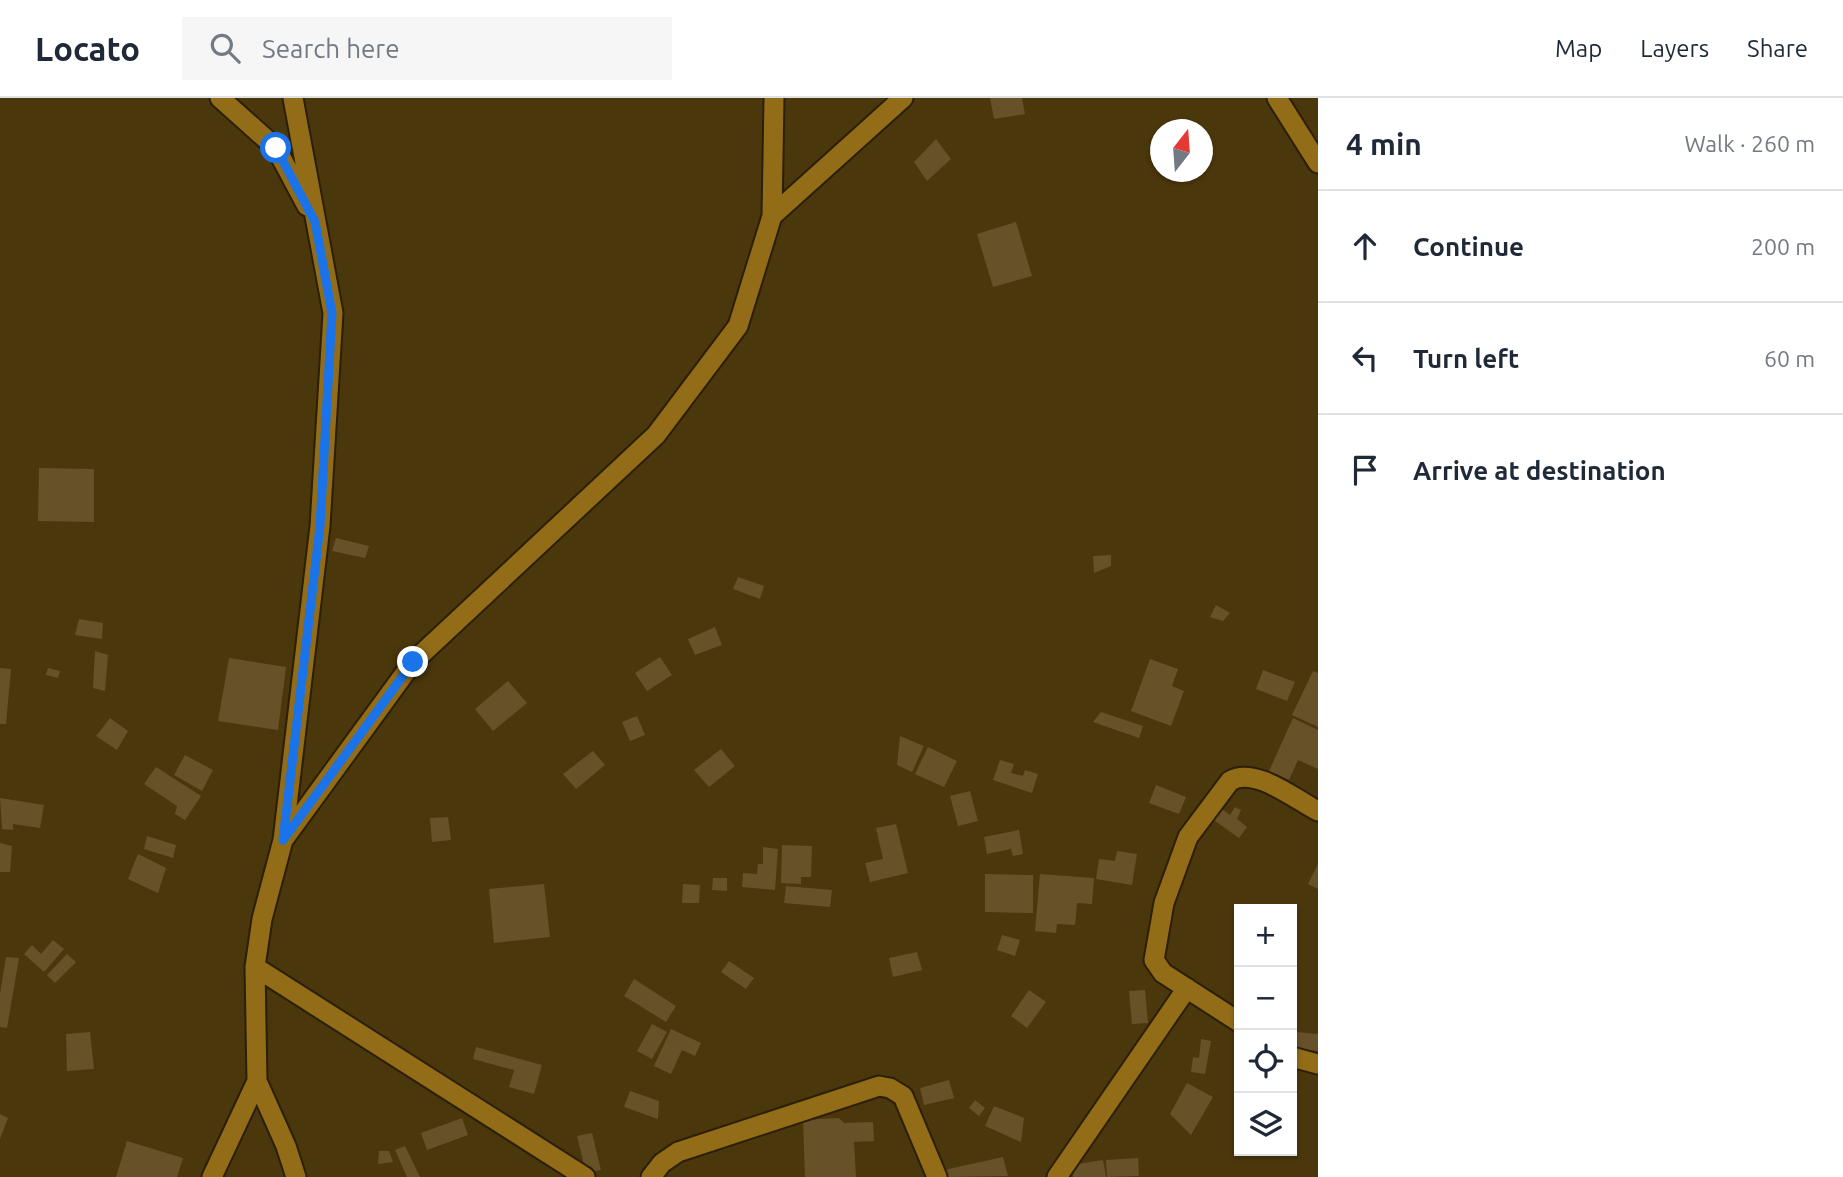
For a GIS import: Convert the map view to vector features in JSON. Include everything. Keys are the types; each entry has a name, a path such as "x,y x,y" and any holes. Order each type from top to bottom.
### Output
{"street":[{"path":"220,98 276,148 315,222"},
{"path":"293,98 332,313 320,526 283,840 262,919 255,967 257,1081 286,1146 296,1177"},
{"path":"283,840 413,662 656,435 738,326 772,216 774,98"},
{"path":"772,216 903,98"},
{"path":"1277,98 1318,163"},
{"path":"1234,1019 1163,973 1154,960 1164,903 1193,828 1237,777 1254,778 1318,811"},
{"path":"255,967 585,1177"},
{"path":"1057,1177 1187,988"},
{"path":"1297,1058 1318,1064"},
{"path":"212,1177 257,1081"},
{"path":"651,1177 662,1163 678,1152 879,1086 890,1088 903,1096 937,1177"}],"building":[{"path":"990,98 1022,98 1025,114 994,119"},
{"path":"936,139 951,159 927,181 914,162"},
{"path":"1016,222 1032,276 993,287 977,234"},
{"path":"39,468 94,469 94,522 38,521"},
{"path":"336,538 369,546 365,558 332,551"},
{"path":"1111,555 1111,566 1094,573 1093,556"},
{"path":"738,577 764,586 760,599 733,589"},
{"path":"1216,605 1230,613 1223,621 1210,617"},
{"path":"79,619 103,623 102,639 75,635"},
{"path":"715,627 722,645 695,655 688,639"},
{"path":"95,651 108,655 105,691 93,688"},
{"path":"660,657 672,675 647,691 635,673"},
{"path":"229,658 286,667 278,730 218,721"},
{"path":"1150,659 1178,669 1172,686 1184,691 1171,726 1131,711"},
{"path":"0,668 11,669 6,724 0,724"},
{"path":"48,668 60,671 58,678 46,675"},
{"path":"1263,670 1295,682 1287,701 1256,689"},
{"path":"1313,671 1318,673 1318,727 1292,715"},
{"path":"508,681 527,703 493,731 475,709"},
{"path":"1101,712 1143,726 1139,738 1093,722"},
{"path":"637,716 645,735 630,741 622,722"},
{"path":"110,718 128,731 117,750 96,736"},
{"path":"1293,718 1318,730 1318,769 1298,760 1289,780 1269,771"},
{"path":"900,736 924,746 912,772 897,765"},
{"path":"928,747 957,761 944,787 915,774"},
{"path":"721,749 735,766 709,787 694,770"},
{"path":"593,751 605,765 576,789 563,774"},
{"path":"185,755 213,770 202,791 174,775"},
{"path":"1000,760 1014,764 1011,773 1023,776 1025,770 1038,774 1032,793 993,780"},
{"path":"156,767 201,796 185,820 175,814 177,806 144,784"},
{"path":"1156,785 1186,797 1179,814 1149,803"},
{"path":"970,791 978,821 958,826 950,796"},
{"path":"0,798 44,805 40,828 13,824 13,830 2,829"},
{"path":"1219,807 1230,815 1235,807 1241,810 1237,819 1247,827 1239,838 1211,818"},
{"path":"448,817 451,840 432,842 430,818"},
{"path":"896,824 908,873 870,882 865,863 883,859 876,828"},
{"path":"1019,830 1023,854 1013,856 1011,849 987,854 984,837"},
{"path":"147,836 176,845 173,858 144,849"},
{"path":"0,843 12,846 10,872 0,872"},
{"path":"782,845 812,846 811,877 801,877 801,884 781,883"},
{"path":"763,847 778,849 775,890 742,887 743,873 757,874 758,864 763,864"},
{"path":"1117,851 1137,854 1132,885 1096,879 1099,859 1115,861"},
{"path":"138,854 166,868 158,893 128,879"},
{"path":"1318,864 1318,889 1308,884"},
{"path":"985,874 1033,875 1033,913 985,912"},
{"path":"1040,874 1094,878 1092,904 1077,903 1075,925 1057,924 1056,933 1035,931"},
{"path":"713,878 727,878 727,891 712,890"},
{"path":"544,884 550,937 494,943 489,889"},
{"path":"683,884 700,885 699,903 682,903"},
{"path":"786,886 832,890 830,907 784,903"},
{"path":"1002,935 1020,940 1015,956 997,950"},
{"path":"53,940 64,949 44,972 24,954 32,945 41,954"},
{"path":"917,952 922,970 893,977 889,958"},
{"path":"67,954 76,962 55,983 47,975"},
{"path":"6,957 19,958 7,1028 0,1027 0,994"},
{"path":"729,961 754,978 746,989 721,972"},
{"path":"634,979 676,1006 666,1022 624,996"},
{"path":"1029,990 1046,1002 1027,1028 1011,1016"},
{"path":"1145,990 1148,1023 1132,1024 1129,991"},
{"path":"652,1024 667,1032 652,1059 637,1051"},
{"path":"671,1029 701,1043 695,1056 682,1050 671,1074 654,1066"},
{"path":"90,1032 94,1069 67,1071 66,1034"},
{"path":"1297,1032 1318,1034 1318,1051 1297,1049"},
{"path":"1201,1039 1211,1041 1205,1074 1191,1072 1193,1057 1199,1058"},
{"path":"476,1047 542,1065 534,1094 509,1087 514,1070 473,1059"},
{"path":"949,1080 954,1098 924,1105 920,1088"},
{"path":"1187,1083 1213,1097 1191,1135 1170,1114"},
{"path":"630,1091 659,1101 658,1119 624,1107"},
{"path":"975,1100 985,1108 979,1116 969,1108"},
{"path":"994,1106 1024,1118 1021,1142 985,1126"},
{"path":"0,1114 8,1118 0,1139"},
{"path":"462,1118 468,1135 427,1150 421,1133"},
{"path":"839,1118 844,1123 873,1122 874,1141 854,1142 856,1177 805,1177 803,1120"},
{"path":"592,1133 601,1170 586,1173 577,1136"},
{"path":"127,1141 183,1158 177,1177 116,1177"},
{"path":"405,1146 420,1177 407,1177 395,1150"},
{"path":"379,1151 389,1151 393,1162 378,1164"},
{"path":"1003,1157 1008,1176 946,1177 944,1170"},
{"path":"1138,1158 1139,1176 1107,1177 1106,1160"},
{"path":"1103,1160 1106,1177 1073,1177 1072,1165"}],"route":[{"path":"276,148 315,222 332,313 320,526 283,840 413,662"}]}
